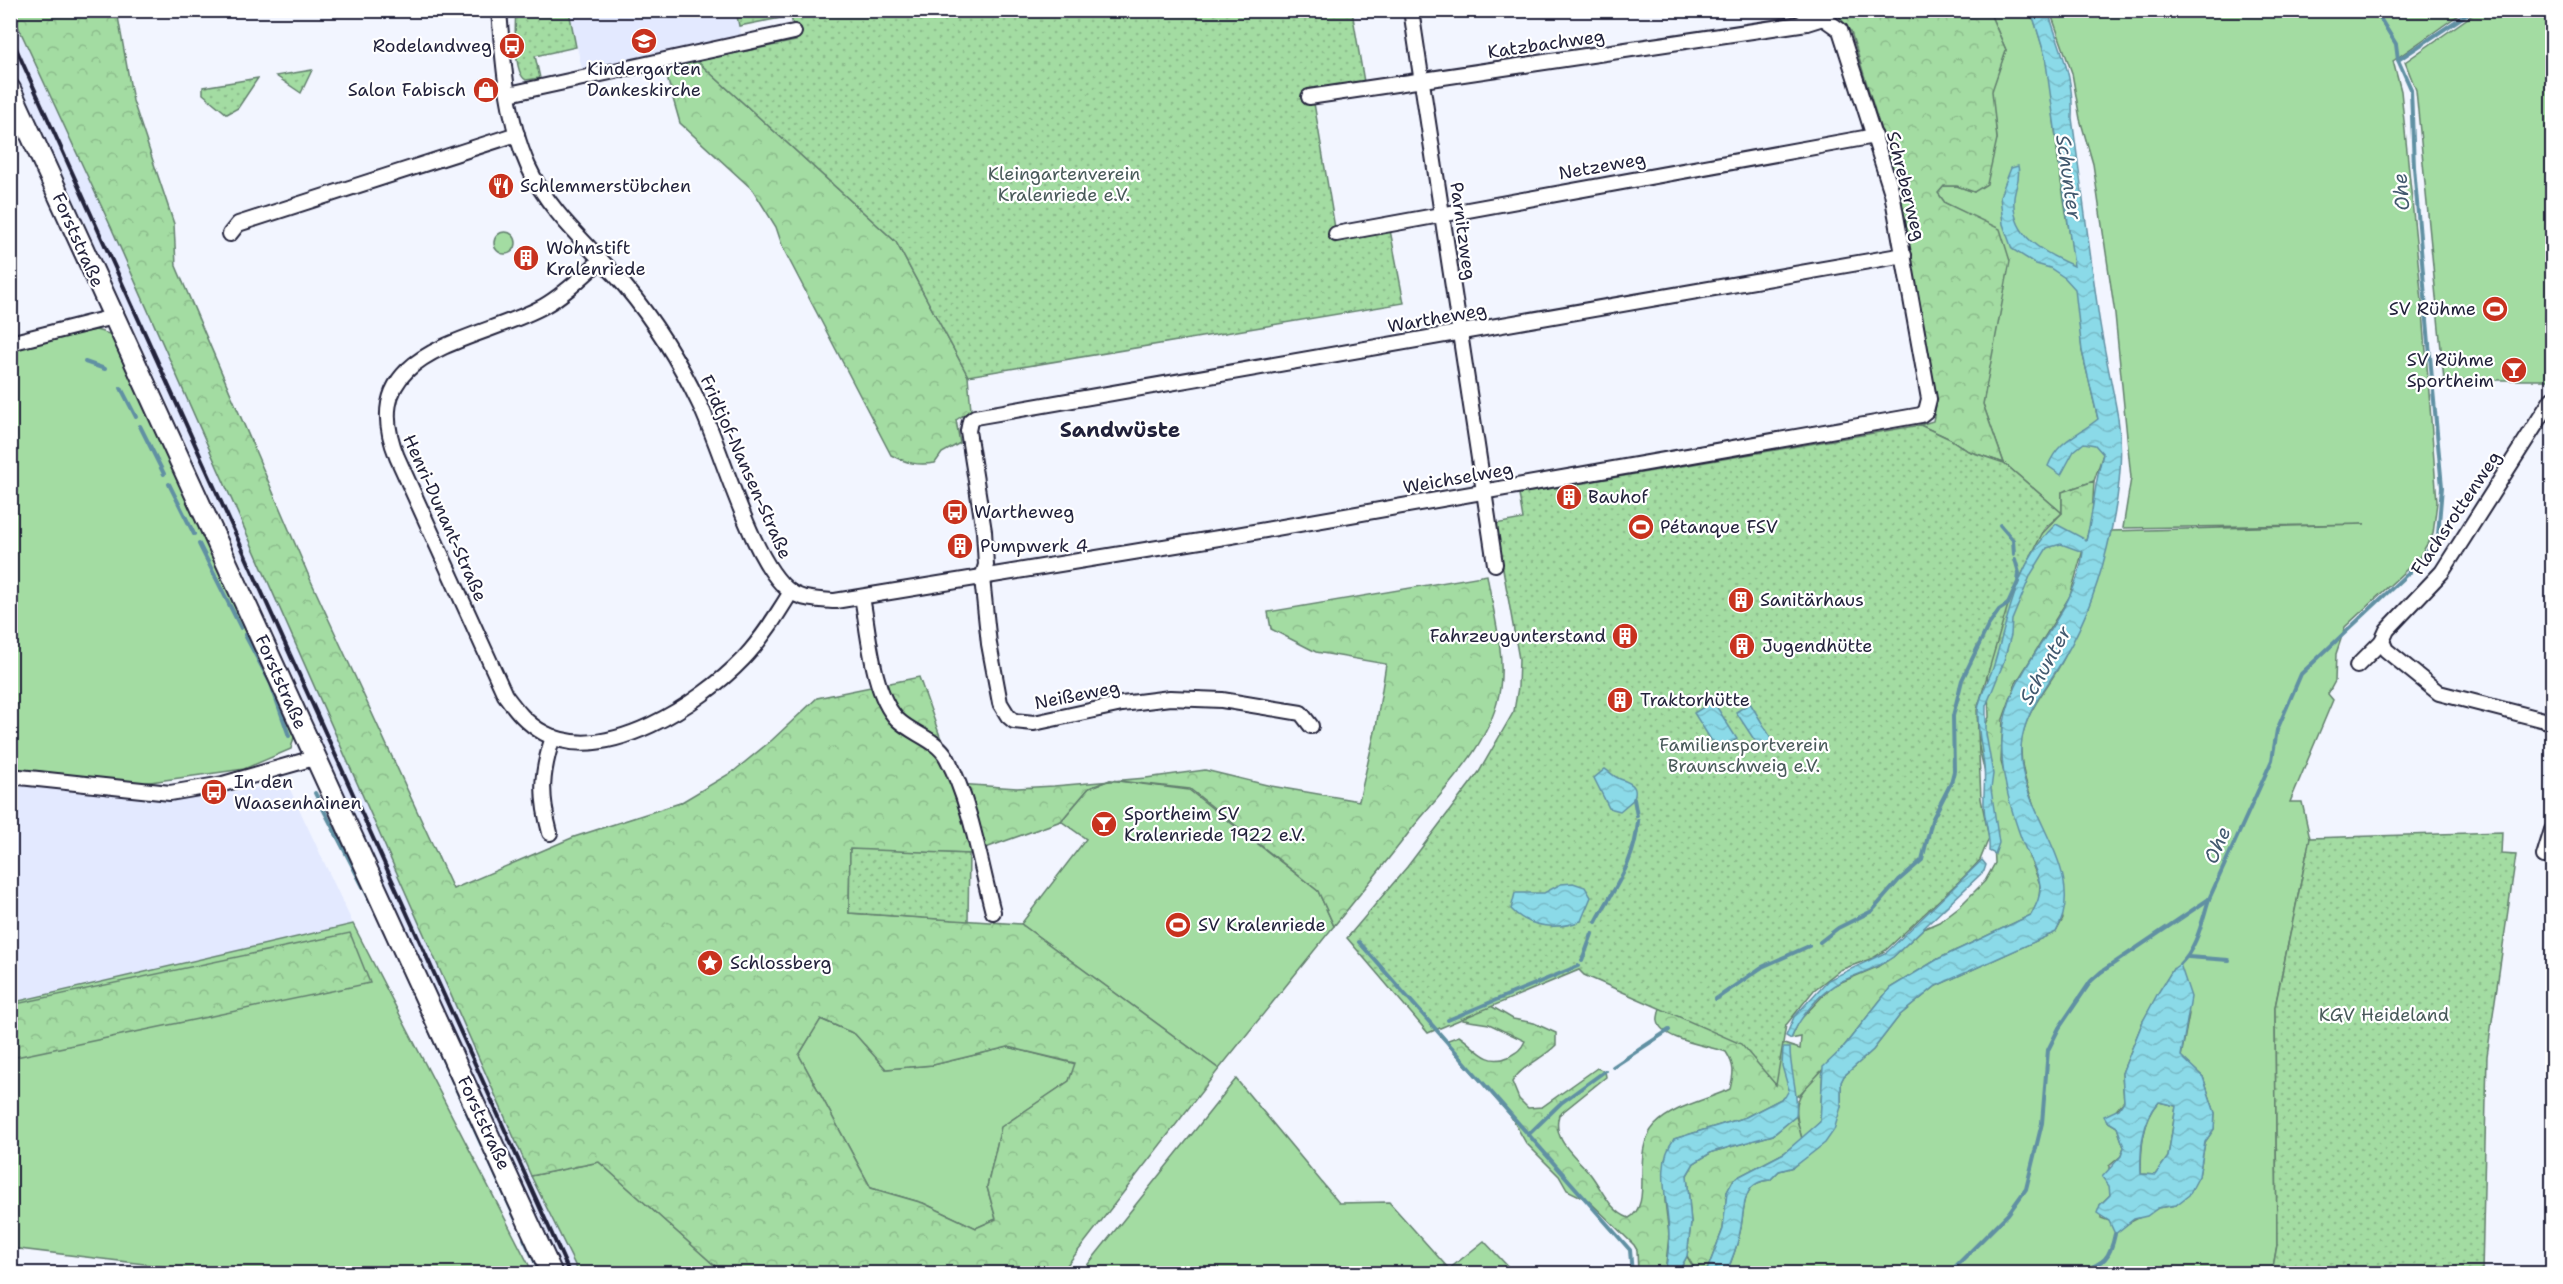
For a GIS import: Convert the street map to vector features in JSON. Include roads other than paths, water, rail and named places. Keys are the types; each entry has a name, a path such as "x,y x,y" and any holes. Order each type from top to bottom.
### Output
{"main road":[{"name":"Forststraße","path":"10,89 268,651 314,758 552,1274"}],"street":[{"name":"Fridtjof-Nansen-Straße","path":"499,10 508,94 517,134 528,166 543,193 636,300 687,377 709,423 763,560 791,592"},
{"name":"Parnitzweg","path":"1411,10 1495,564"},
{"name":"Schreberweg","path":"1801,10 1823,18 1840,30 1875,136 1892,193 1929,399"},
{"name":"Katzbachweg","path":"1309,97 1807,23 1823,18"},
{"path":"508,94 794,32"},
{"path":"230,234 238,224 517,134"},
{"name":"Netzeweg","path":"1335,234 1443,212 1875,136"},
{"name":"Wartheweg","path":"975,417 1904,255"},
{"name":"Henri-Dunant-Straße","path":"601,260 565,293 543,307 422,358 399,379 387,406 389,436 402,472 505,695 522,718 552,737 583,742 609,739 640,729 685,706 710,689 744,658 791,592"},
{"path":"10,343 113,317"},
{"name":"Weichselweg","path":"982,578 1915,417 1926,411 1929,399"},
{"name":"Flachsrottenweg","path":"2357,666 2382,642 2387,630 2442,572 2553,399"},
{"name":"Neißeweg","path":"975,417 970,421 968,431 984,531 986,565 982,578 989,644 1002,709 1014,721 1034,723 1122,704 1197,698 1301,713 1311,726"},
{"path":"791,592 822,600 862,597 982,578"},
{"path":"862,597 881,692 887,707 898,720 915,734 933,743 946,757 969,820 993,912"},
{"path":"2382,642 2386,650 2439,693 2553,722"},
{"path":"550,833 542,785 552,737"},
{"path":"10,776 170,793 222,784 314,758"},
{"path":"2544,856 2553,830"}],"water":[{"name":"Schunter","path":"2025,11 2048,11 2071,88 2072,118 2098,311 2121,446 2116,503 2098,580 2072,643 2031,711 2021,747 2023,771 2029,794 2059,863 2065,886 2064,909 2056,932 1936,986 1900,1015 1873,1050 1844,1076 1841,1082 1841,1107 1834,1130 1825,1143 1794,1167 1779,1171 1770,1180 1753,1186 1746,1199 1739,1237 1726,1273 1706,1273 1723,1229 1727,1192 1734,1179 1784,1153 1820,1122 1823,1067 1841,1050 1890,988 1938,959 2031,915 2039,897 2039,880 2023,843 2007,792 2002,741 2006,714 2014,690 2067,601 2077,577 2083,552 2061,544 2047,548 2031,574 2012,620 2011,635 2003,664 1986,706 1986,734 1993,774 1991,789 1999,843 1995,854 1989,851 1984,810 1984,772 1978,711 2009,610 2032,555 2056,524 2086,540 2103,454 2095,445 2084,443 2074,451 2061,475 2048,466 2063,444 2098,419 2082,351 2075,289 2065,278 2050,268 2036,264 2012,249 2003,224 2000,196 2011,168 2018,166 2014,212 2018,223 2024,233 2041,249 2074,266 2045,56 2034,20"},
{"path":"1713,701 1737,739 1718,751 1694,713"},
{"path":"1750,703 1770,736 1771,740 1764,745 1757,744 1736,712"},
{"path":"1605,769 1634,787 1634,799 1620,811 1609,808 1594,778"},
{"path":"1982,860 1986,865 1984,871 1893,957 1834,985 1805,1014 1791,1039 1786,1036 1794,1017 1828,980 1887,952"},
{"path":"1573,883 1585,887 1591,897 1581,921 1562,926 1544,926 1526,920 1511,909 1515,893 1544,893 1561,884"},
{"path":"2180,964 2191,997 2181,1056 2203,1077 2215,1113 2214,1129 2205,1142 2199,1176 2189,1195 2176,1205 2158,1208 2147,1216 2134,1219 2115,1234 2109,1221 2097,1213 2100,1205 2110,1195 2109,1186 2102,1177 2121,1156 2124,1147 2117,1127 2107,1121 2104,1116 2119,1109 2124,1101 2122,1073 2143,1021 2173,969","holes":["2159,1102 2176,1106 2168,1157 2155,1175 2141,1174 2142,1145 2153,1110"]},
{"path":"1783,1048 1790,1048 1796,1116 1773,1135 1712,1152 1694,1163 1687,1175 1691,1223 1687,1256 1678,1273 1665,1273 1669,1236 1664,1173 1668,1149 1674,1139 1746,1117 1785,1097 1789,1090 1782,1066"}],"waterway":[{"name":"Ohe","path":"2375,10 2396,44 2398,60 2411,89 2414,167 2432,379"},
{"path":"2398,60 2473,10"},
{"path":"85,362 105,369"},
{"path":"121,388 136,417"},
{"name":"Ohe","path":"1948,1274 2008,1214 2026,1189 2042,1123 2048,1050 2059,1028 2091,981 2101,972 2209,899 2272,760 2277,730 2301,674 2422,560 2438,535 2442,487 2433,390"},
{"path":"140,426 164,474"},
{"path":"169,484 194,534"},
{"path":"2000,525 2013,540 2014,554"},
{"path":"199,544 241,628"},
{"path":"1820,942 1838,928 1872,911 1899,880 1922,860 1932,820 1951,783 1954,771 1953,716 1962,680 1988,626 1999,610 2008,604 2018,582 2019,573 2015,559"},
{"path":"245,635 271,684 289,736"},
{"path":"315,793 373,906"},
{"path":"1634,799 1637,816"},
{"path":"1596,922 1633,850 1638,821"},
{"path":"2180,964 2195,942 2209,899"},
{"path":"1582,961 1592,934"},
{"path":"1359,942 1630,1250 1632,1274"},
{"path":"1716,999 1762,967 1809,946"},
{"path":"2188,957 2229,960"},
{"path":"1448,1020 1578,966"},
{"path":"404,973 408,982"},
{"path":"426,1022 482,1146"},
{"path":"1613,1067 1669,1030"},
{"path":"1528,1135 1561,1103 1605,1071"},
{"path":"487,1156 516,1220"},
{"path":"2076,1274 2103,1261 2110,1251 2115,1234"},
{"path":"524,1239 541,1274"}],"railway":[{"path":"10,35 570,1274"}],"place":[{"name":"Kindergarten Dankeskirche","path":"644,41"},
{"name":"Rodelandweg","path":"512,46"},
{"name":"Salon Fabisch","path":"486,90"},
{"name":"Schlemmerstübchen","path":"501,186"},
{"name":"Wohnstift Kralenriede","path":"526,258"},
{"name":"SV Rühme","path":"2495,309"},
{"name":"SV Rühme Sportheim","path":"2514,370"},
{"name":"Bauhof","path":"1569,497"},
{"name":"Wartheweg","path":"955,512"},
{"name":"Pétanque FSV","path":"1641,527"},
{"name":"Pumpwerk 4","path":"960,546"},
{"name":"Sanitärhaus","path":"1741,600"},
{"name":"Fahrzeugunterstand","path":"1625,636"},
{"name":"Jugendhütte","path":"1742,646"},
{"name":"Traktorhütte","path":"1620,700"},
{"name":"In den Waasenhainen","path":"214,792"},
{"name":"Sportheim SV Kralenriede 1922 e.V.","path":"1104,824"},
{"name":"SV Kralenriede","path":"1178,925"},
{"name":"Schlossberg","path":"710,963"}],"district":[{"name":"Sandwüste","path":"1120,430"}],"park label":[{"name":"Kleingartenverein Kralenriede e.V.","path":"1064,184"},
{"name":"Familiensportverein Braunschweig e.V.","path":"1744,756"},
{"name":"KGV Heideland","path":"2384,1015"}]}
